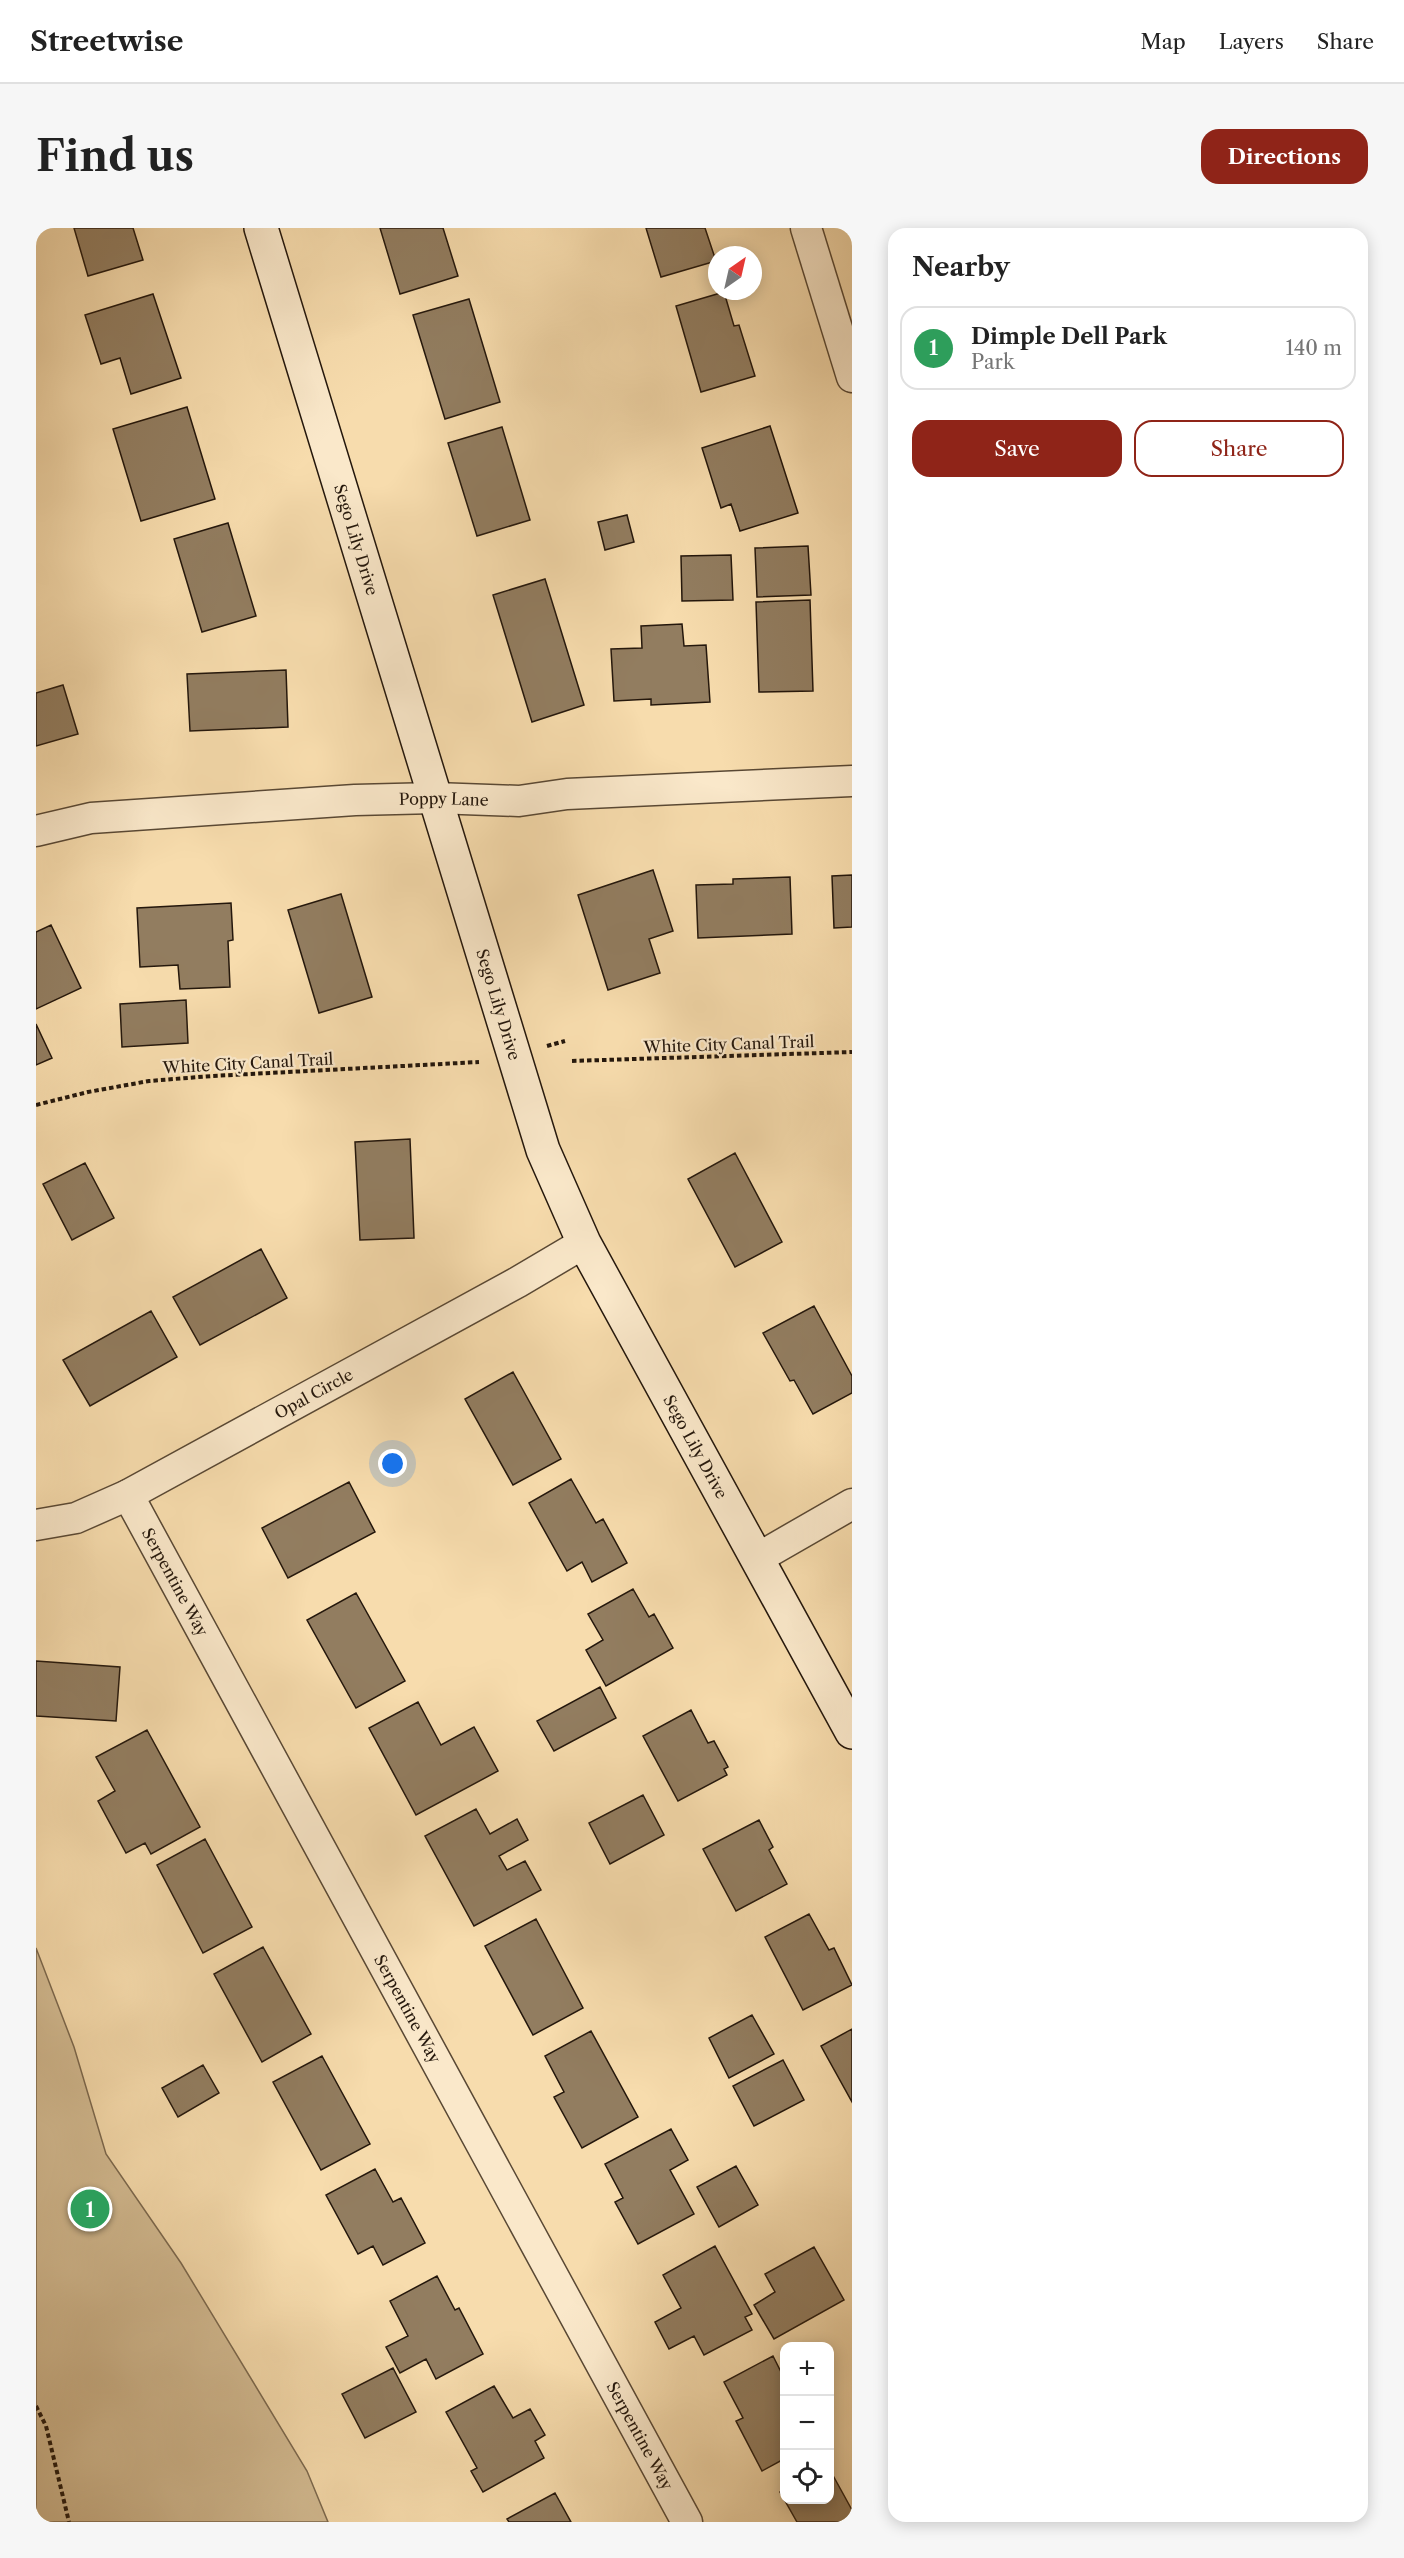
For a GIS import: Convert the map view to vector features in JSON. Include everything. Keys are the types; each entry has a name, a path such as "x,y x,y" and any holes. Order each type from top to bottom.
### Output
{"main road":[{"name":"Sego Lily Drive","path":"261,228 543,1150 584,1243 852,1732"}],"street":[{"path":"806,228 852,377"},
{"name":"Poppy Lane","path":"36,831 90,818 356,800 435,798 519,801 567,794 852,782"},
{"name":"Opal Circle","path":"36,1525 76,1518 128,1495 518,1282 584,1243"},
{"name":"Serpentine Way","path":"128,1495 687,2522"},
{"path":"758,1558 852,1504"}],"path":[{"name":"White City Canal Trail","path":"572,1061 852,1052"},
{"name":"White City Canal Trail","path":"36,1105 88,1092 149,1081 212,1076 465,1065"},
{"path":"36,2406 46,2426 69,2522"}],"shaded area":[{"path":"36,1948 74,2047 106,2154 181,2263 307,2471 328,2522 36,2522"}],"building":[{"path":"74,228 133,228 143,260 88,276"},
{"path":"380,228 443,228 458,276 400,294"},
{"path":"646,228 705,228 711,246 708,246 708,263 661,277"},
{"path":"153,294 181,378 131,394 120,358 101,364 85,315"},
{"path":"708,297 708,300 726,300 734,326 739,325 755,376 701,392 676,306"},
{"path":"469,299 500,402 445,419 413,315"},
{"path":"187,407 215,499 141,521 113,429"},
{"path":"770,426 798,513 740,531 731,504 721,508 702,448"},
{"path":"502,427 530,520 477,536 448,443"},
{"path":"627,515 634,542 605,550 598,522"},
{"path":"228,523 256,616 202,632 174,539"},
{"path":"808,546 811,595 757,597 755,548"},
{"path":"731,555 733,600 682,601 681,556"},
{"path":"545,579 584,705 532,722 493,595"},
{"path":"810,600 813,691 759,692 756,602"},
{"path":"682,624 684,646 706,645 710,702 651,705 651,699 614,701 611,649 642,648 641,626"},
{"path":"286,670 288,727 190,731 187,674"},
{"path":"63,685 78,734 36,746 36,693"},
{"path":"653,870 673,931 649,939 660,973 608,990 578,895"},
{"path":"852,875 852,927 834,928 832,876"},
{"path":"790,877 792,934 698,938 696,885 733,884 733,879"},
{"path":"341,894 372,997 319,1013 288,910"},
{"path":"231,903 233,940 228,941 230,987 180,989 178,965 140,967 137,908"},
{"path":"51,925 81,988 36,1009 36,932"},
{"path":"186,1000 188,1043 122,1047 120,1004"},
{"path":"36,1024 52,1058 36,1065"},
{"path":"410,1139 414,1238 360,1240 355,1142"},
{"path":"735,1153 782,1242 735,1267 688,1179"},
{"path":"85,1163 114,1218 72,1240 43,1184"},
{"path":"261,1249 287,1298 200,1345 173,1297"},
{"path":"814,1306 852,1376 852,1393 813,1414 794,1380 790,1381 763,1333"},
{"path":"151,1311 177,1357 90,1406 63,1360"},
{"path":"513,1372 561,1459 513,1485 465,1399"},
{"path":"571,1479 596,1523 603,1519 627,1563 592,1582 582,1562 567,1571 529,1503"},
{"path":"349,1482 375,1532 288,1578 262,1528"},
{"path":"633,1589 649,1617 654,1614 673,1648 606,1686 586,1650 603,1640 588,1614"},
{"path":"356,1593 405,1681 356,1708 307,1620"},
{"path":"36,1661 120,1667 116,1721 36,1716"},
{"path":"600,1687 616,1718 554,1751 537,1721"},
{"path":"418,1702 441,1745 474,1727 498,1771 416,1815 369,1728"},
{"path":"691,1710 708,1743 714,1741 728,1767 724,1769 727,1775 678,1801 643,1736"},
{"path":"147,1730 200,1827 151,1854 145,1843 126,1853 98,1801 115,1791 96,1757"},
{"path":"643,1795 664,1835 610,1864 589,1823"},
{"path":"476,1809 490,1834 517,1819 528,1840 499,1856 507,1870 525,1861 541,1890 474,1926 425,1836"},
{"path":"759,1820 773,1847 769,1850 787,1884 736,1911 703,1849"},
{"path":"205,1839 252,1927 203,1953 157,1865"},
{"path":"809,1914 829,1950 834,1948 852,1985 803,2010 765,1937"},
{"path":"536,1919 583,2008 533,2035 485,1946"},
{"path":"263,1947 311,2034 262,2062 214,1974"},
{"path":"752,2015 774,2054 729,2078 709,2038"},
{"path":"852,2029 852,2102 821,2046"},
{"path":"591,2031 638,2117 582,2148 554,2097 564,2092 545,2056"},
{"path":"322,2056 370,2144 321,2170 273,2082"},
{"path":"783,2060 804,2100 754,2126 733,2086"},
{"path":"203,2065 219,2093 178,2117 162,2088"},
{"path":"671,2129 688,2160 670,2170 694,2214 638,2244 615,2202 623,2198 605,2164"},
{"path":"736,2166 758,2205 719,2227 697,2187"},
{"path":"375,2169 393,2202 401,2198 425,2243 383,2265 373,2246 358,2254 326,2195"},
{"path":"715,2246 752,2314 745,2317 752,2330 704,2355 694,2336 669,2349 655,2322 681,2308 663,2275"},
{"path":"814,2247 844,2300 774,2339 754,2305 775,2292 765,2274"},
{"path":"437,2276 455,2310 459,2308 483,2354 436,2379 426,2359 400,2373 386,2347 408,2336 390,2301"},
{"path":"773,2356 780,2370 780,2461 762,2471 736,2421 743,2418 724,2382"},
{"path":"393,2368 416,2412 365,2438 342,2394"},
{"path":"494,2386 513,2418 530,2409 545,2435 535,2441 544,2458 483,2492 471,2471 477,2468 446,2412"},
{"path":"834,2477 852,2510 852,2522 797,2522 787,2504 834,2504"},
{"path":"555,2493 571,2522 509,2522 507,2519"}],"place":[{"name":"Dimple Dell Park","path":"90,2209"}]}
